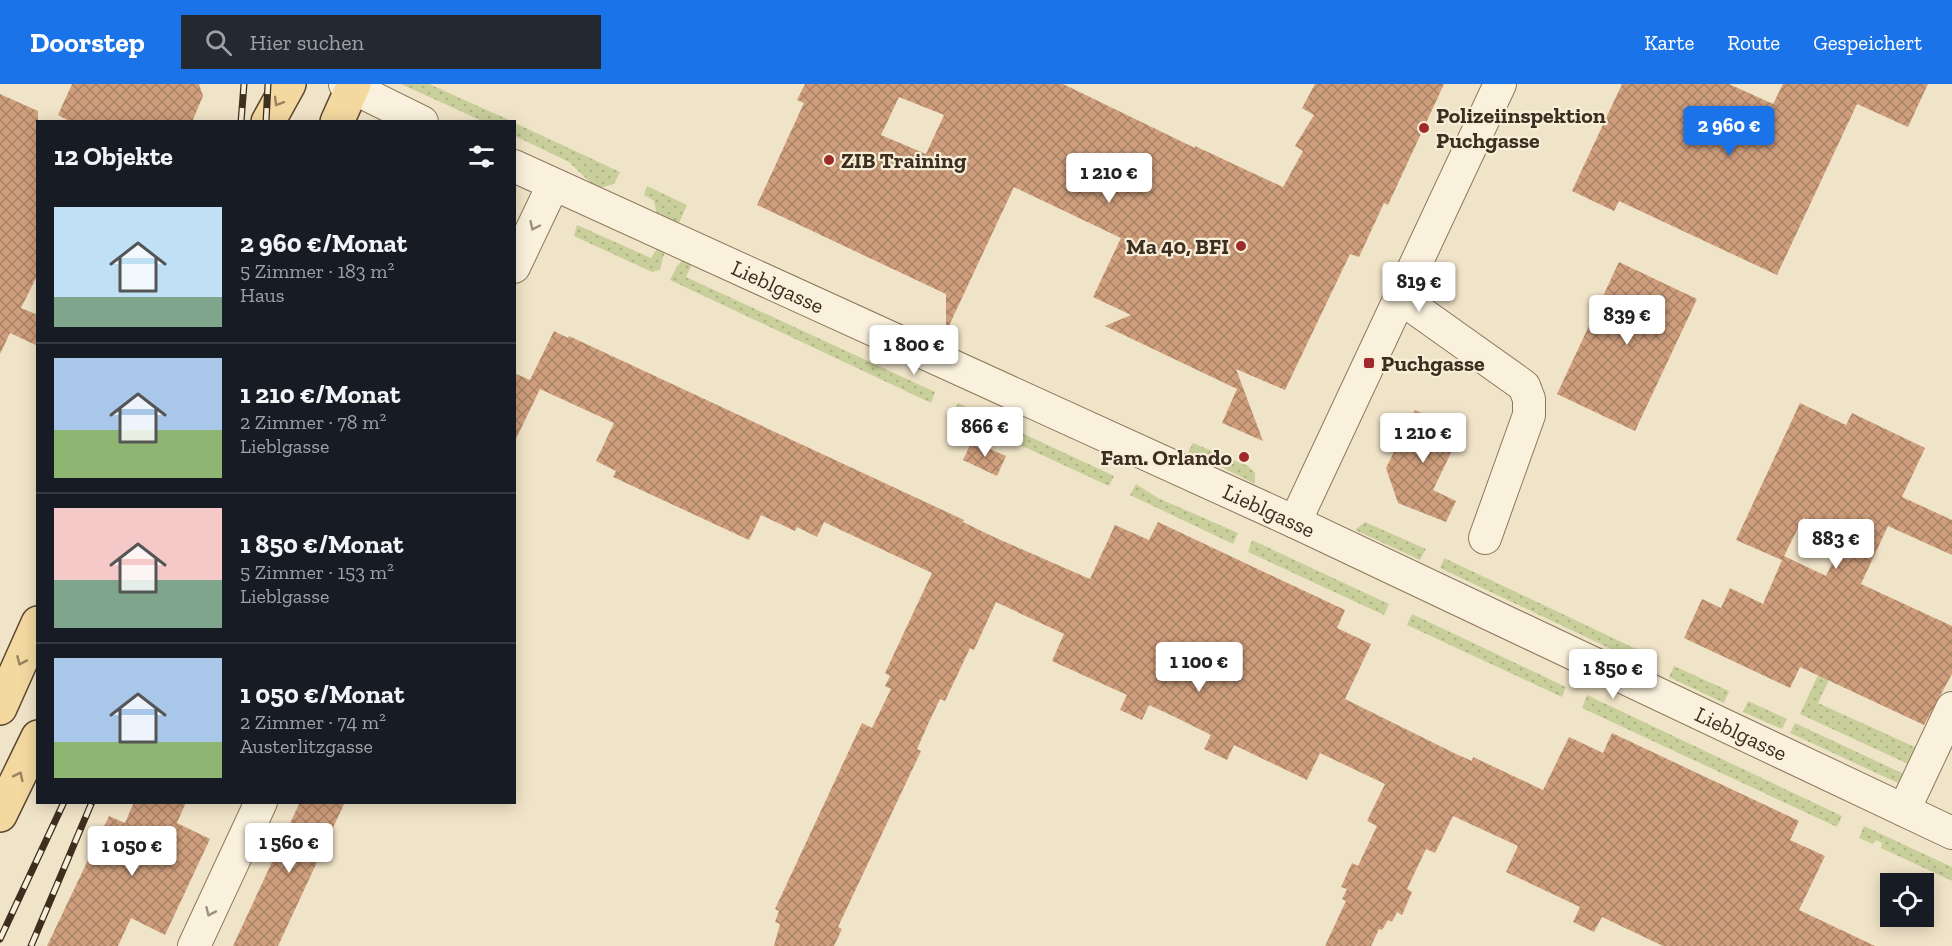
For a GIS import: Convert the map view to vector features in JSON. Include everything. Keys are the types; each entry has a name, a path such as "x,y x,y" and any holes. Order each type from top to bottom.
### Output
{"main road":[{"path":"269,120 289,84"},
{"path":"338,120 351,85"},
{"path":"2,703 36,627"},
{"path":"0,815 36,741"}],"street":[{"path":"1295,522 1500,84"},
{"path":"351,85 418,120"},
{"name":"Lieblgasse","path":"516,167 1295,522 1952,833"},
{"path":"516,263 553,185"},
{"path":"1399,297 1524,386 1530,399 1530,416 1485,538"},
{"path":"1904,810 1952,708"},
{"path":"194,946 260,804"}],"green space":[{"path":"401,84 429,84 509,120 480,120"},
{"path":"516,123 620,172 614,184 600,188 594,186 569,162 516,136"},
{"path":"647,186 687,205 678,225 657,216 654,201 644,195"},
{"path":"577,225 651,258 660,244 666,246 660,270 652,272 574,236"},
{"path":"686,257 693,262 686,277 935,392 931,403 670,280 677,266"},
{"path":"958,403 1114,476 1109,486 953,414"},
{"path":"1193,443 1248,466 1255,473 1255,484 1202,457 1197,464 1186,456"},
{"path":"1136,484 1158,498 1238,533 1233,544 1130,495"},
{"path":"1365,522 1426,549 1420,560 1355,530"},
{"path":"1252,540 1389,604 1384,615 1248,552"},
{"path":"1444,558 1651,656 1647,666 1440,568"},
{"path":"1412,614 1566,687 1562,697 1407,625"},
{"path":"1674,666 1729,691 1724,703 1669,677"},
{"path":"1818,675 1829,680 1818,703 1917,748 1908,764 1800,714"},
{"path":"1587,695 1842,816 1837,827 1582,708"},
{"path":"1748,701 1787,719 1782,729 1743,712"},
{"path":"1795,723 1904,774 1900,784 1790,733"},
{"path":"1864,826 1952,867 1952,881 1881,848 1882,843 1876,840 1873,844 1859,838"}],"building":[{"path":"72,84 199,84 203,96 193,120 67,120 58,115"},
{"path":"805,84 1063,84 1195,148 1195,146 1283,187 1303,151 1295,146 1314,115 1302,108 1315,84 1444,84 1388,205 1384,203 1359,257 1350,254 1285,390 1236,369 1263,441 1222,423 1237,389 1105,326 1131,315 1093,297 1121,238 1014,187 946,332 946,294 757,205 804,103 797,100","holes":["899,97 944,115 926,154 881,135"]},
{"path":"1622,84 1729,84 1773,104 1783,84 1928,84 1908,127 1857,104 1777,275 1619,201 1614,211 1572,191"},
{"path":"0,94 38,111 38,120 36,120 36,278 21,308 36,314 36,345 10,333 0,354"},
{"path":"1619,262 1697,299 1635,431 1557,394"},
{"path":"554,331 568,338 569,336 964,520 963,522 996,538 1090,579 1115,525 1149,540 1158,522 1345,610 1337,628 1371,644 1345,699 1456,754 1472,761 1473,757 1543,790 1569,737 1603,753 1612,733 1799,821 1790,840 1825,856 1799,910 1875,946 1663,946 1602,917 1594,932 1573,922 1580,907 1506,872 1518,846 1453,816 1435,853 1426,849 1407,889 1412,892 1402,915 1397,912 1392,922 1388,920 1382,930 1379,929 1371,946 1325,946 1346,901 1342,899 1347,889 1341,887 1352,863 1358,866 1377,826 1367,821 1385,784 1320,753 1307,780 1234,745 1227,760 1204,749 1211,735 1175,717 1149,705 1142,720 1120,710 1127,695 1052,661 1064,634 996,602 974,650 970,648 945,701 940,699 929,722 917,749 921,751 838,927 842,929 834,946 774,946 780,924 775,922 779,911 775,909 862,723 872,728 891,689 885,686 890,676 885,673 932,573 824,522 817,537 797,527 795,531 761,515 749,540 613,477 616,471 596,461 614,423 540,389 516,439 516,374 530,380"},
{"path":"1800,403 1846,425 1852,413 1925,448 1902,497 1952,520 1952,555 1888,526 1861,584 1952,626 1952,674 1924,725 1800,667 1790,688 1684,638 1702,599 1721,608 1730,588 1763,604 1782,560 1736,540","holes":["1803,518 1845,537 1826,576 1784,556"]},
{"path":"1415,410 1431,418 1433,414 1463,428 1433,490 1456,501 1446,522 1398,503 1386,468"},
{"path":"972,441 1006,456 997,476 963,460"},
{"path":"133,804 185,804 177,823 210,839 165,935 131,918 118,946 47,946 109,816 125,823"},
{"path":"299,804 344,804 278,946 233,946"}],"railway":[{"path":"241,120 244,84"},
{"path":"266,120 268,84"},
{"path":"0,939 63,804"},
{"path":"31,946 91,804"}],"place":[{"name":"Polizeiinspektion Puchgasse","path":"1424,128"},
{"name":"ZIB Training","path":"829,160"},
{"name":"Ma 40, BFI","path":"1241,246"},
{"name":"Puchgasse","path":"1369,363"},
{"name":"Fam. Orlando","path":"1244,457"}]}
